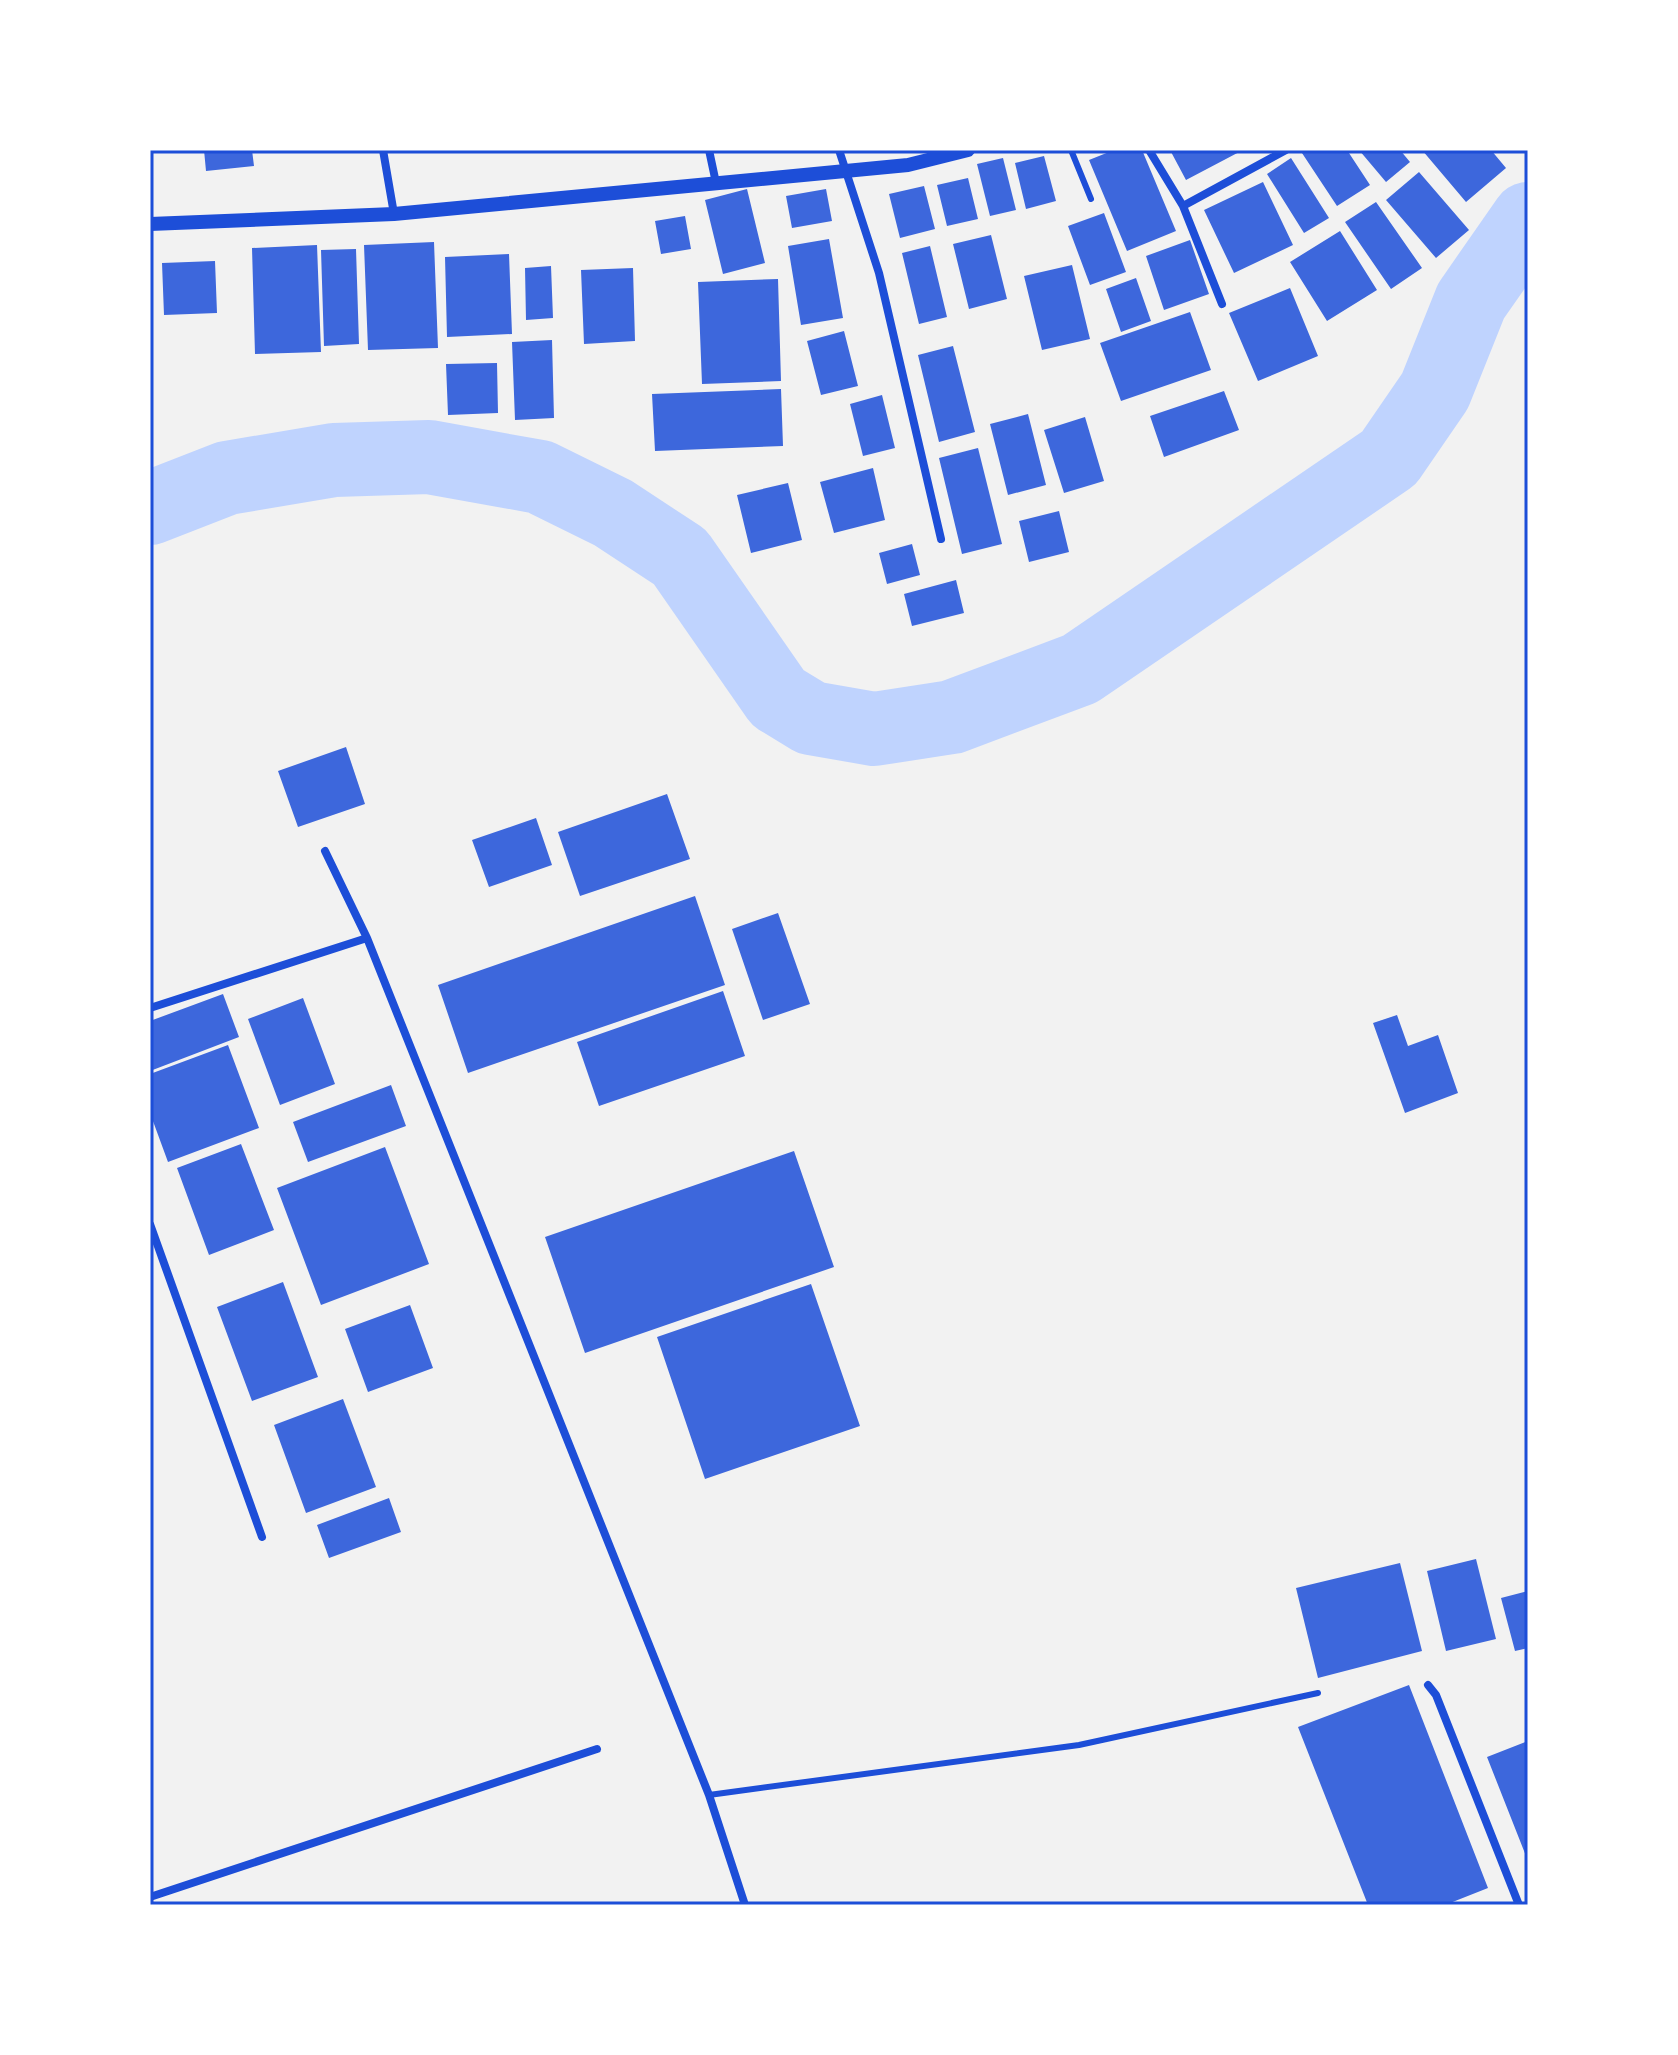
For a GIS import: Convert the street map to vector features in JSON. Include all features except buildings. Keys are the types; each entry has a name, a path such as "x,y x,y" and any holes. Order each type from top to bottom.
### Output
{"street":[{"path":"383,150 394,214"},
{"path":"709,150 716,183"},
{"path":"839,150 843,171 879,273 941,539"},
{"path":"150,224 394,214 908,165 968,150"},
{"path":"1149,150 1183,206 1222,304"},
{"path":"1183,206 1286,150"},
{"path":"325,851 367,938 709,1795 745,1905"},
{"path":"150,1008 367,938"},
{"path":"150,1224 262,1537"},
{"path":"1428,1685 1436,1695 1519,1905"},
{"path":"150,1897 597,1749"}],"lane":[{"path":"1071,150 1091,199"},
{"path":"709,1795 1079,1745 1318,1693"}],"waterway":[{"path":"150,508 227,478 334,460 429,457 540,477 613,513 680,557 778,698 811,718 874,729 952,717 1080,669 1389,458 1435,391 1471,301 1528,219"}]}
